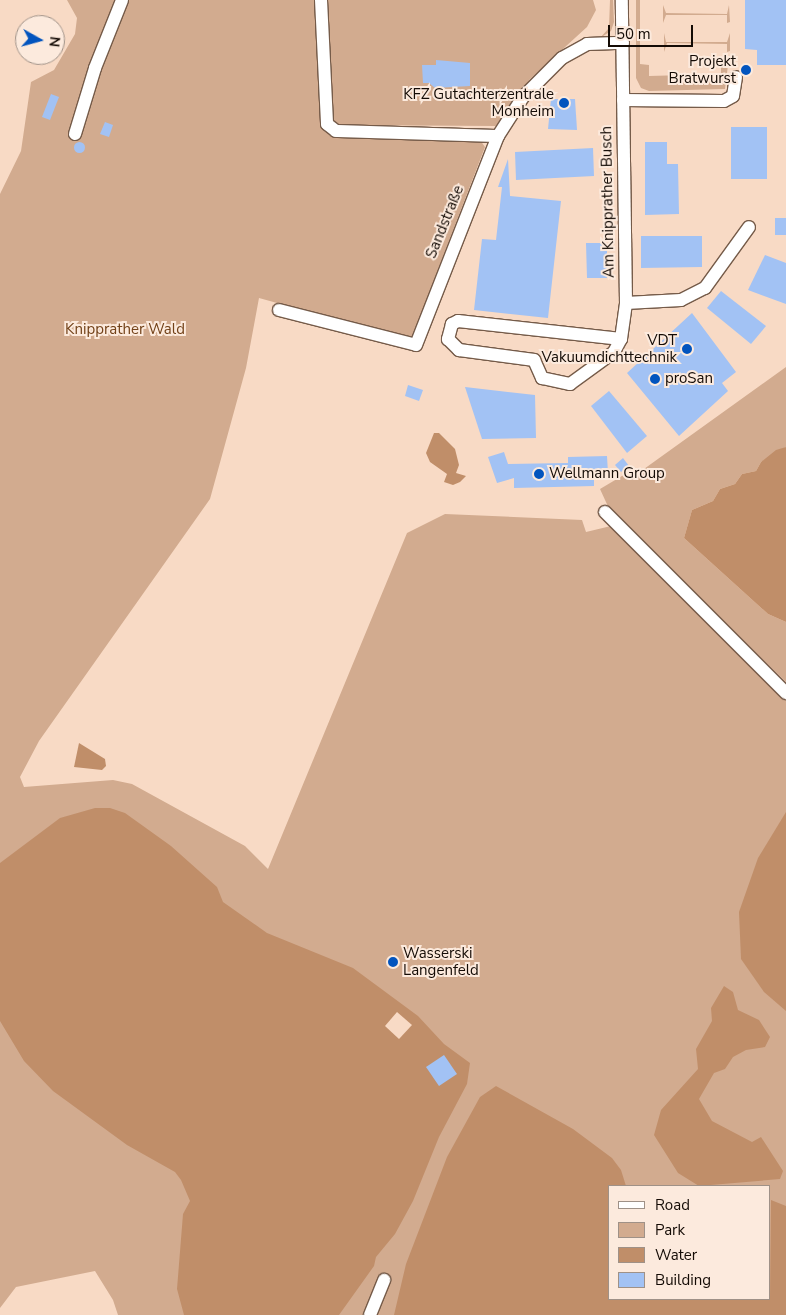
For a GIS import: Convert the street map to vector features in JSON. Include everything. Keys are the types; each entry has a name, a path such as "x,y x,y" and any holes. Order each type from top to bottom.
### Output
{"street":[{"path":"75,134 95,68 122,0"},
{"path":"321,0 327,124 336,131 498,136"},
{"name":"Am Knipprather Busch","path":"621,339 626,303 622,0"},
{"name":"Sandstraße","path":"279,310 416,345 498,136 523,96 562,58 587,44 623,43"},
{"path":"623,100 724,101 733,96 736,77"},
{"path":"626,303 681,300 705,288 749,227"},
{"path":"458,321 621,339 614,352 570,384 542,378 534,360 458,350 448,339 452,324 458,321"},
{"path":"605,512 786,693"},
{"path":"370,1315 384,1280"}],"green space":[{"name":"Wasserski Langenfeld","path":"67,0 316,0 328,133 480,140 485,147 411,340 259,298 246,368 210,499 39,741 20,777 24,787 113,780 132,784 245,846 268,869 407,533 445,514 582,520 586,532 611,526 786,696 786,1315 118,1315 113,1300 95,1271 16,1287 0,1308 0,194 21,151 31,82 54,70 57,65 65,65 65,51 75,34 77,18"},
{"path":"328,0 593,0 596,10 587,27 530,79 496,126 332,125"},
{"path":"610,0 613,0 614,22 611,31 600,38 609,28"},
{"path":"636,0 640,0 640,64 649,65 649,76 721,74 721,65 728,65 725,89 649,91 641,88 636,78"},
{"path":"663,5 666,13 727,14 729,5 730,22 727,23 727,15 666,15 663,23"},
{"path":"664,33 666,42 727,42 730,33 730,51 727,52 727,44 667,43 664,52"},
{"path":"786,367 786,447 761,462 756,471 742,474 735,484 720,489 713,501 692,510 684,538 768,614 786,622 786,682 611,513 600,489 632,470 637,474"}],"water":[{"path":"434,433 439,433 455,449 459,465 456,473 466,476 460,482 453,485 444,482 447,474 430,462 426,453"},
{"path":"786,447 786,622 768,614 684,538 692,510 713,501 720,489 735,484 742,474 756,471 761,462 776,450"},
{"path":"79,743 105,759 106,766 102,770 74,767"},
{"path":"95,808 110,808 125,813 171,846 217,887 223,902 267,933 353,968 418,1016 444,1044 470,1063 467,1084 439,1137 413,1201 395,1234 376,1257 374,1266 339,1315 184,1315 177,1289 183,1214 190,1201 181,1180 175,1172 127,1145 53,1091 24,1061 0,1021 0,863 60,818"},
{"path":"786,812 786,1011 764,992 741,959 739,912 758,858"},
{"path":"724,986 733,992 738,1010 759,1020 770,1037 765,1047 746,1050 733,1057 725,1069 714,1073 699,1099 712,1121 752,1142 761,1137 783,1171 780,1179 697,1185 678,1173 654,1135 661,1110 698,1069 696,1049 712,1021 711,1008"},
{"path":"496,1086 573,1129 612,1158 621,1170 626,1185 608,1185 608,1300 771,1300 771,1200 786,1206 786,1315 394,1315 406,1264 447,1157 480,1097"}],"pier":[{"path":"397,1012 412,1025 399,1039 385,1026"}],"building":[{"path":"745,0 786,0 786,65 757,65 757,50 745,49"},
{"path":"436,60 470,63 470,86 435,88 429,83 423,83 422,65 436,65"},
{"path":"51,94 59,97 50,120 42,117"},
{"path":"551,99 575,99 577,130 548,129"},
{"path":"105,122 113,125 109,137 100,134"},
{"path":"731,127 767,127 767,179 731,179"},
{"path":"79,141 85,147 79,153 73,147"},
{"path":"645,142 667,142 667,164 678,164 679,214 645,215"},
{"path":"593,148 594,176 516,180 515,152"},
{"path":"508,159 510,196 561,201 548,318 474,310 482,239 496,240 502,187 498,187"},
{"path":"775,218 786,218 786,235 775,235"},
{"path":"641,236 702,236 702,267 641,268"},
{"path":"586,243 607,243 607,278 587,278"},
{"path":"765,255 786,263 786,304 748,290"},
{"path":"721,291 766,326 751,344 707,308"},
{"path":"692,313 736,372 722,383 728,391 679,436 627,373"},
{"path":"408,385 423,390 419,401 405,396"},
{"path":"465,387 535,395 536,438 482,439"},
{"path":"609,391 647,436 627,453 591,406"},
{"path":"504,452 508,464 568,463 568,457 607,456 608,473 594,473 594,486 514,488 514,478 497,483 488,457"},
{"path":"623,458 629,466 621,472 615,465"},
{"path":"444,1055 457,1074 439,1086 426,1067"}],"place":[{"name":"Projekt Bratwurst","path":"746,70"},
{"name":"KFZ Gutachterzentrale Monheim","path":"564,103"},
{"name":"VDT Vakuumdichttechnik","path":"687,349"},
{"name":"proSan","path":"655,379"},
{"name":"Wellmann Group","path":"539,474"},
{"name":"Wasserski Langenfeld","path":"393,962"}],"park label":[{"name":"Knipprather Wald","path":"125,330"}]}
